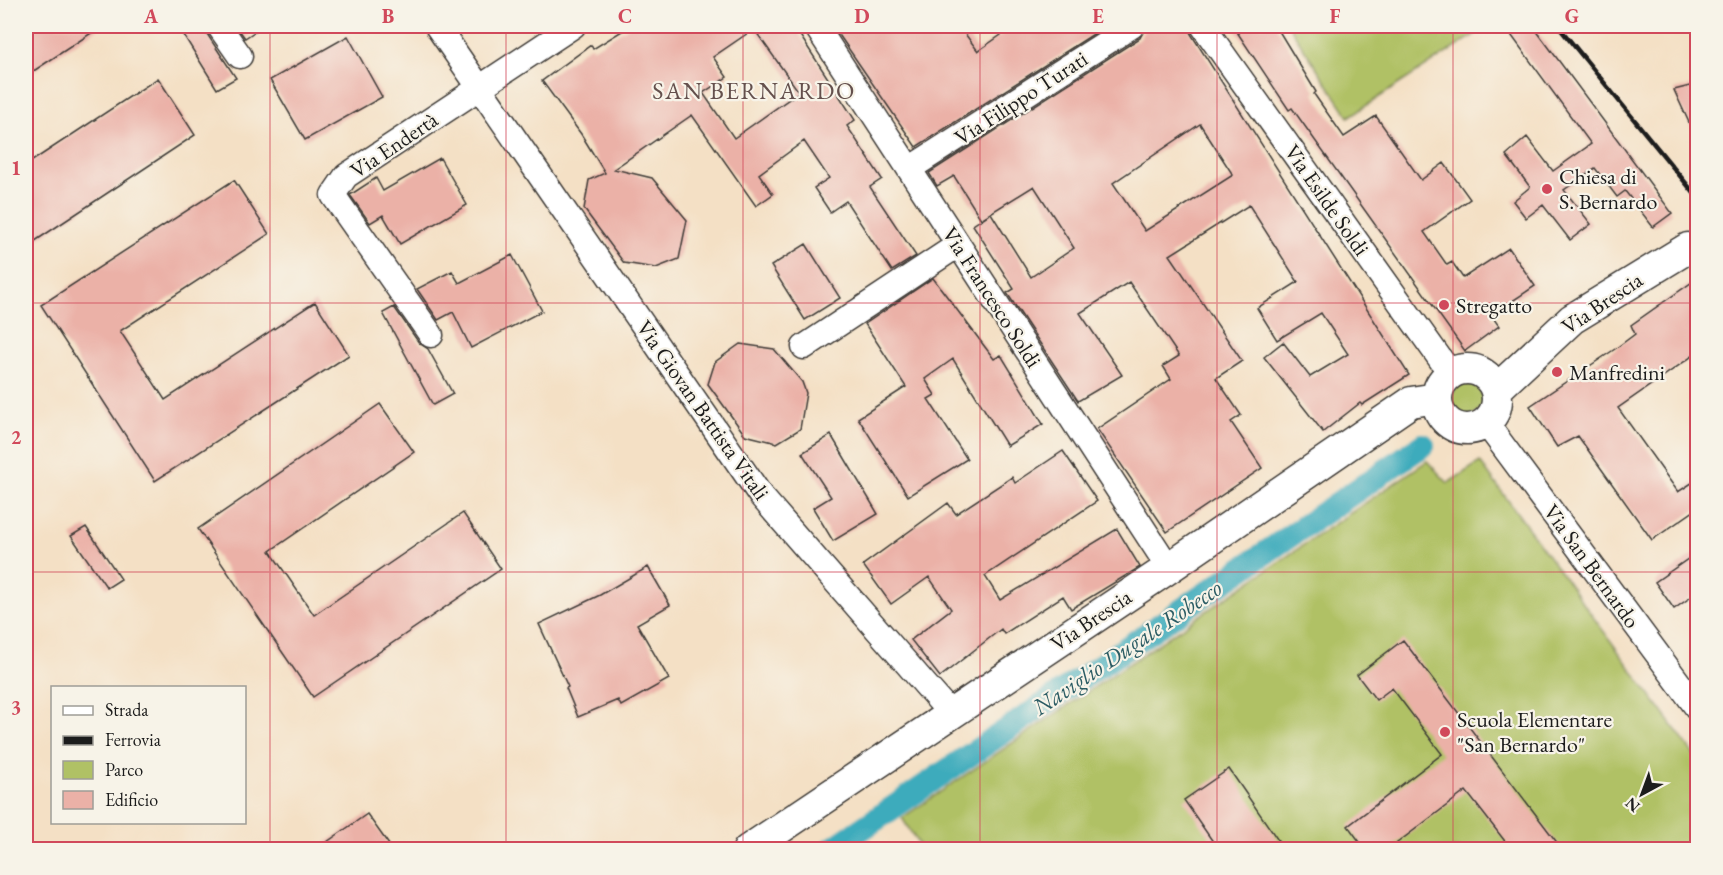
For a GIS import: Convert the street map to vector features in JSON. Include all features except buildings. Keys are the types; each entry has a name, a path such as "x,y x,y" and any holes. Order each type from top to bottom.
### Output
{"main road":[{"name":"Via Brescia","path":"1496,390 1572,320 1688,248"},
{"path":"1460,370 1479,372 1492,383 1496,390 1496,408 1486,423 1478,428 1458,429 1442,417 1444,386 1460,370"},
{"name":"Via Brescia","path":"748,849 1169,568 1411,402 1444,386"}],"street":[{"path":"219,26 240,56"},
{"name":"Via Giovan Battista Vitali","path":"437,26 761,496 950,713"},
{"name":"Via Endertà","path":"431,335 333,195 346,176 573,26"},
{"name":"Via Filippo Turati","path":"909,169 1132,26"},
{"name":"Via Esilde Soldi","path":"1203,26 1444,386"},
{"name":"Via Francesco Soldi","path":"822,27 909,169 1169,568"},
{"path":"804,347 958,245"},
{"name":"Via San Bernardo","path":"1486,423 1698,709"}],"green space":[{"path":"1289,26 1488,26 1349,117"},
{"path":"1467,384 1479,388 1483,400 1479,412 1467,416 1455,412 1451,400 1455,388"},
{"path":"1427,461 1448,483 1480,462 1697,759 1697,849 922,850 902,818"}],"waterway":[{"name":"Naviglio Dugale Robecco","path":"831,850 1423,445"}],"railway":[{"path":"1558,26 1698,198"}],"place":[{"name":"Chiesa di S. Bernardo","path":"1547,189"},
{"name":"Stregatto","path":"1444,305"},
{"name":"Manfredini","path":"1557,372"},
{"name":"Scuola Elementare \"San Bernardo\"","path":"1445,732"}],"district":[{"name":"SAN BERNARDO","path":"754,90"}]}
